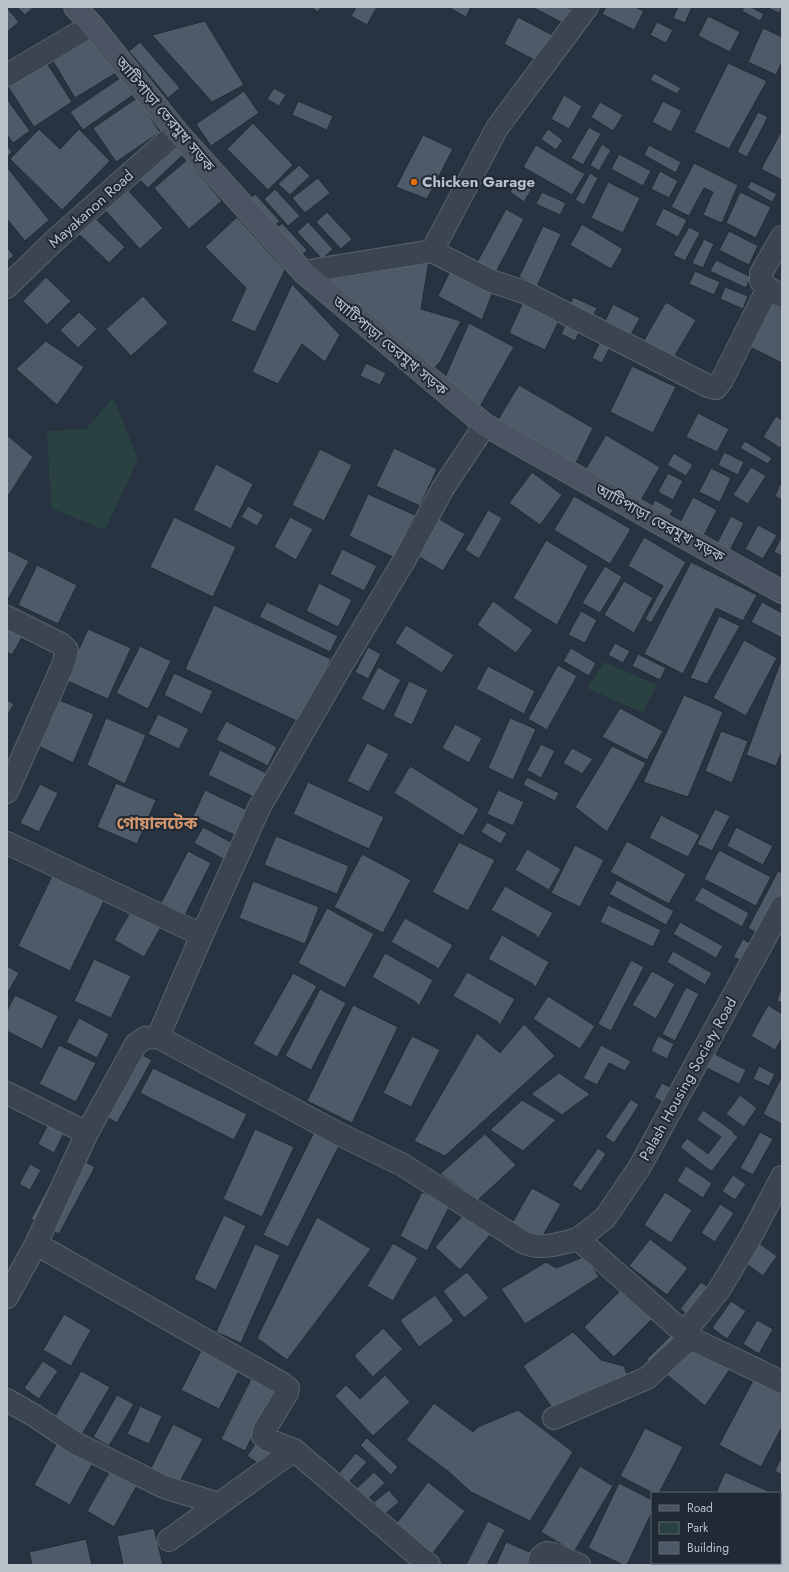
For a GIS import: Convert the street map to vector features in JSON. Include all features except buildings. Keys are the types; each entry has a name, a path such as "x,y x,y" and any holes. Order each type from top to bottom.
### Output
{"main road":[{"name":"আটিপাড়া তেরমুখ সড়ক","path":"75,7 177,132 303,272 484,425 782,592"}],"street":[{"path":"432,251 497,128 587,7"},
{"path":"7,75 92,26"},
{"name":"Mayakanon Road","path":"7,287 54,241 177,132"},
{"path":"303,272 432,251 491,280 524,292 708,386 716,388 775,292 761,282 761,272 782,237"},
{"path":"158,1037 259,808 405,559 443,488 484,425"},
{"path":"7,617 61,644 67,650 63,665 7,792"},
{"path":"7,843 202,935"},
{"name":"Palash Housing Society Road","path":"578,1239 605,1218 639,1168 782,907"},
{"path":"7,1297 36,1244 87,1132 136,1044 145,1038 158,1037 337,1133 403,1165 531,1246 538,1247 578,1239 687,1335 782,1382"},
{"path":"7,1093 87,1132"},
{"path":"554,1418 647,1378 687,1335 719,1290 749,1240 782,1177"},
{"path":"36,1244 288,1388 287,1393 265,1429 264,1436 268,1440 294,1450 429,1565"},
{"path":"7,1400 35,1416 76,1443 157,1484 219,1504"},
{"path":"169,1540 294,1450"},
{"path":"539,1565 541,1557 546,1553 553,1554 579,1565"}],"green space":[{"path":"113,398 138,459 105,530 51,508 47,431 86,429"},
{"path":"604,662 657,685 643,713 587,688"}],"place":[{"name":"Chicken Garage","path":"414,182"}],"district":[{"name":"গোয়ালটেক","path":"157,823"}]}
